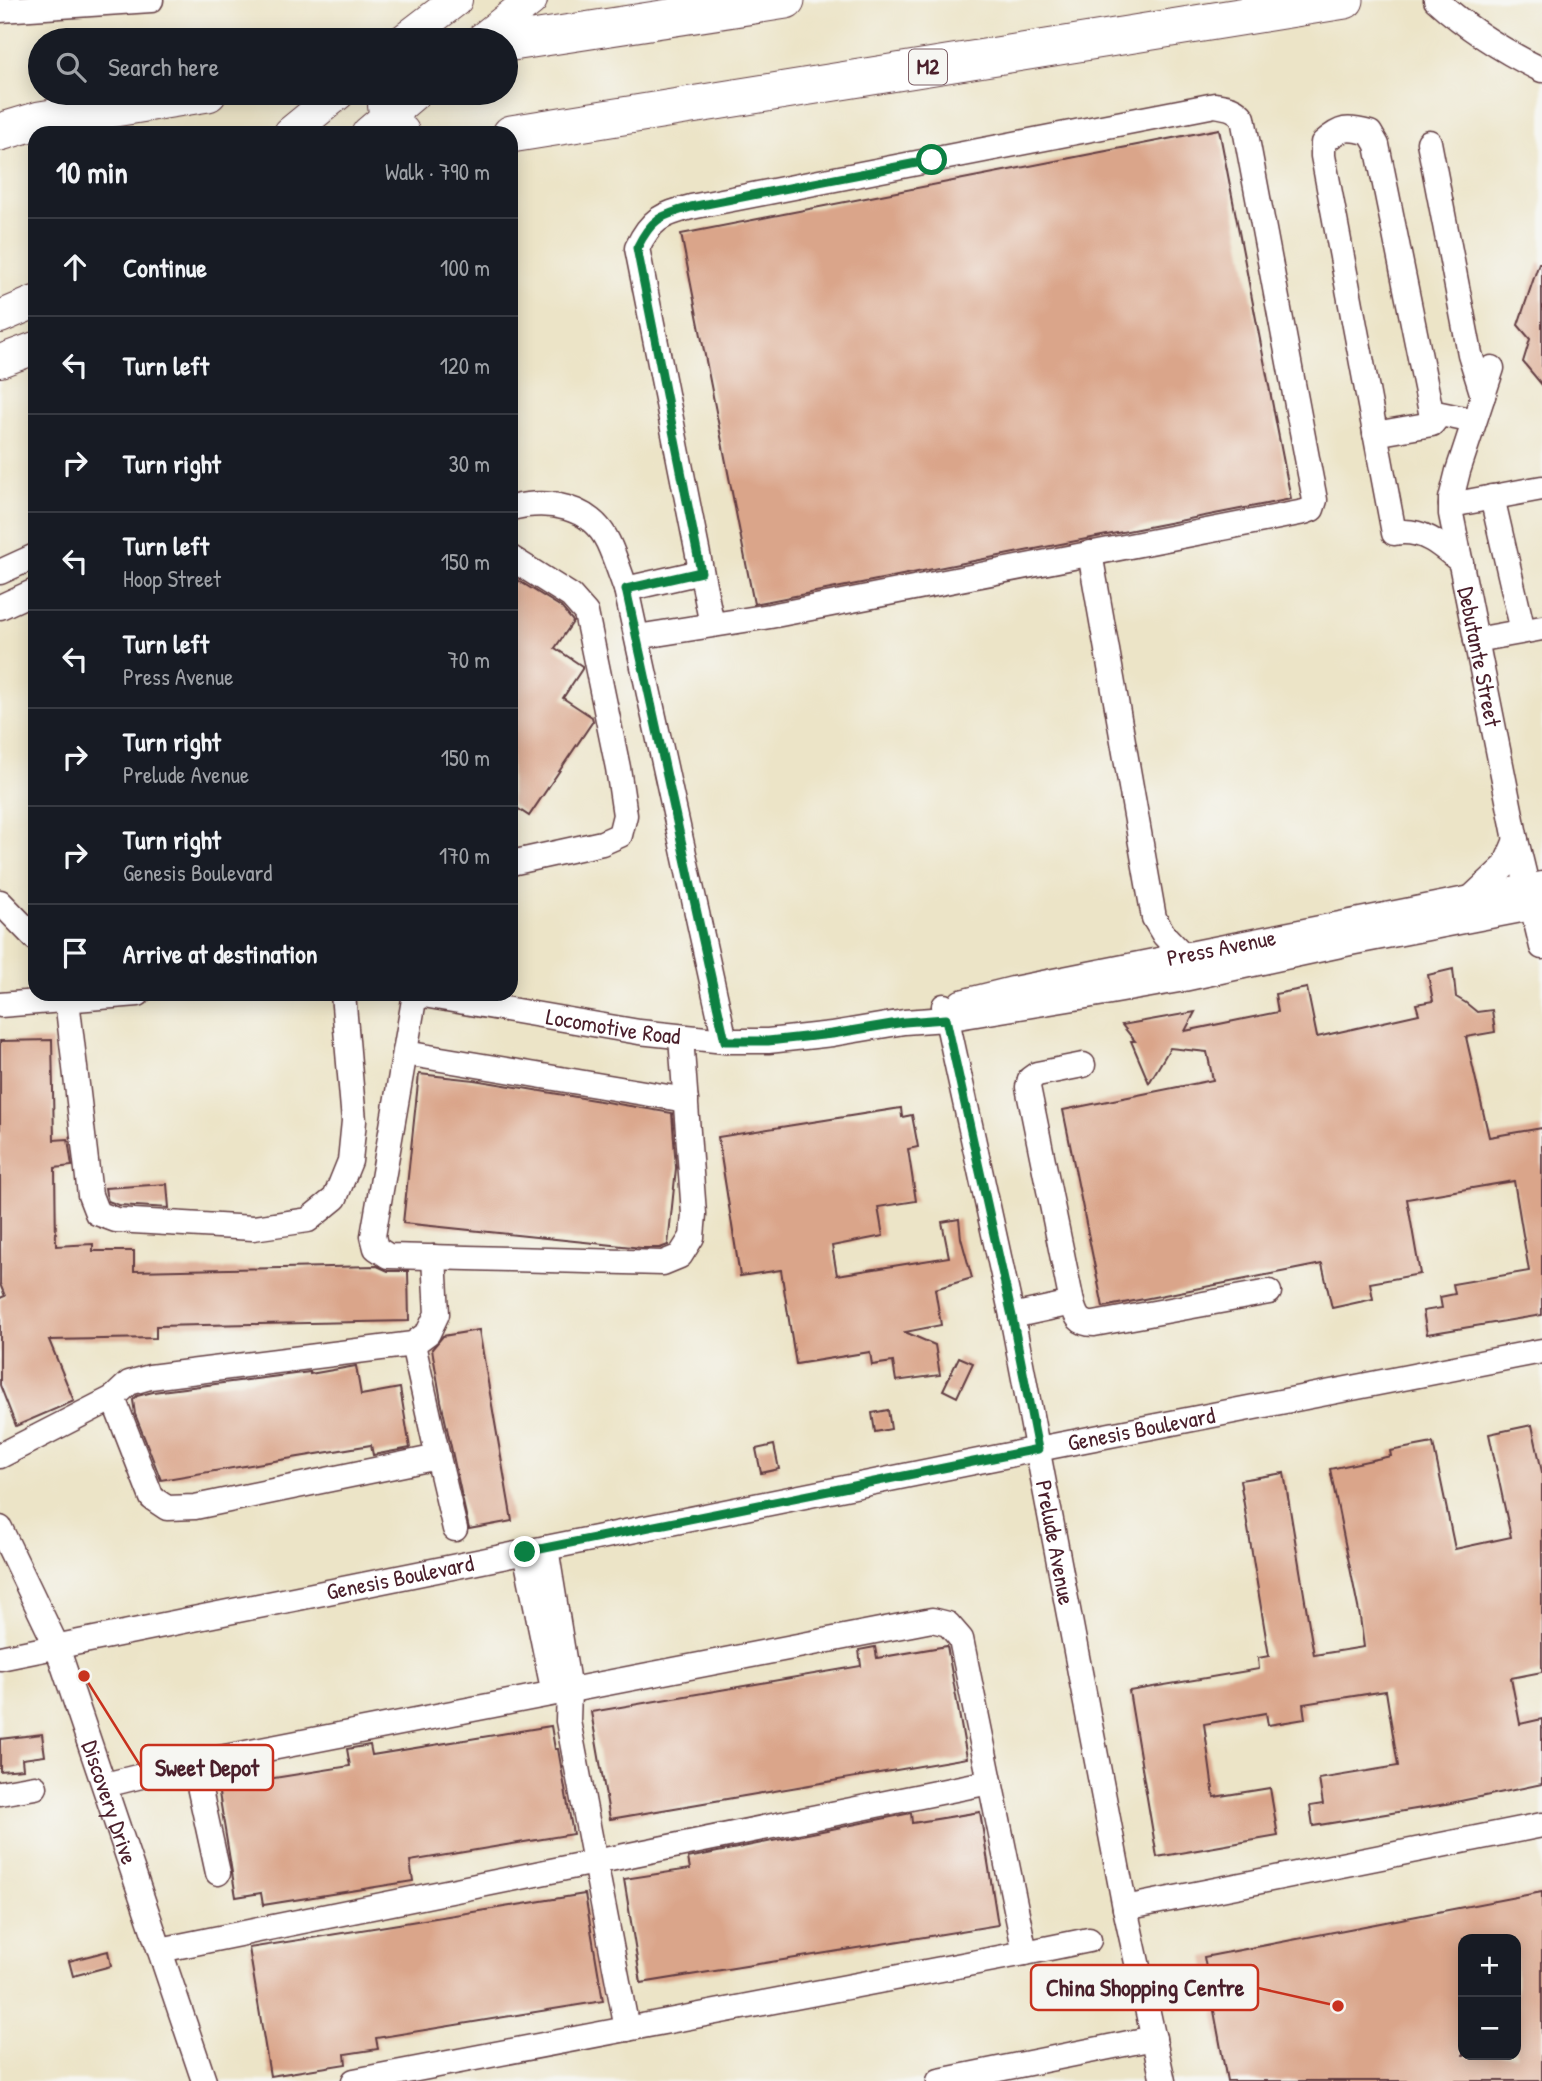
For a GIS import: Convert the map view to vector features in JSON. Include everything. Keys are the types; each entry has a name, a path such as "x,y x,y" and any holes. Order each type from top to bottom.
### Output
{"highway":[{"path":"518,41 786,0"},
{"name":"M2","path":"518,133 1345,0"},
{"path":"0,132 40,120 133,105"}],"main road":[{"path":"420,28 456,0"},
{"path":"496,28 531,0"},
{"path":"299,126 325,105"},
{"path":"0,317 28,305"},
{"path":"0,362 28,351"}],"street":[{"path":"0,10 151,0"},
{"path":"1436,0 1478,34 1542,70"},
{"path":"637,638 712,625 1090,553 1312,509 1315,500 1243,118 1239,112 1230,107 1215,105 759,193 691,207 654,220 637,248 712,625"},
{"path":"1461,562 1432,538 1406,531 1394,533 1323,156 1323,143 1337,131 1354,129 1370,132 1377,145 1432,412 1474,421"},
{"path":"1429,142 1470,354 1483,396"},
{"name":"Debutante Street","path":"1492,368 1458,471 1451,505 1516,840 1538,891 1542,947"},
{"path":"1375,434 1432,424 1437,414"},
{"path":"1451,505 1542,488"},
{"path":"1476,640 1532,629 1492,497"},
{"path":"518,507 549,504 571,508 593,522 607,539 626,589 725,1041"},
{"path":"1090,553 1154,918 1164,935 1184,955"},
{"path":"0,572 28,559"},
{"path":"518,562 571,596 586,613 625,815 620,835 602,843 518,861"},
{"path":"626,589 701,572"},
{"path":"0,607 28,594"},
{"path":"1471,898 1505,866 1516,840"},
{"name":"Press Avenue","path":"1103,982 1179,980 1350,943 1538,891"},
{"name":"Press Avenue","path":"725,1041 768,1041 904,1022 1103,982 1184,955 1471,898 1538,891"},
{"path":"0,902 28,931"},
{"path":"0,1005 53,1001"},
{"path":"66,1001 90,1195 97,1213 116,1220 253,1228 308,1220 335,1198 351,1161 354,1121 344,1001"},
{"path":"416,1001 373,1236 376,1248 388,1256 663,1264 680,1256 692,1237 694,1214 681,1037"},
{"name":"Locomotive Road","path":"458,1001 639,1032 725,1041"},
{"name":"Prelude Avenue","path":"945,1013 1012,1316 1125,1908 1163,2081"},
{"path":"405,1053 686,1100"},
{"path":"1083,1065 1037,1074 1030,1079 1028,1087 1072,1303 1079,1321 1094,1324 1269,1292"},
{"path":"0,1456 113,1398 129,1383 150,1377 413,1344 428,1333 436,1314 434,1258"},
{"path":"1012,1316 1072,1303"},
{"path":"413,1344 455,1529"},
{"name":"Genesis Boulevard","path":"0,1658 1038,1449 1542,1351"},
{"path":"113,1398 152,1498 167,1508 195,1507 438,1457"},
{"name":"Discovery Drive","path":"0,1528 57,1647 204,2081"},
{"path":"535,1550 627,2029"},
{"path":"105,1785 194,1763 932,1620 948,1624 961,1639 1024,1953"},
{"path":"194,1763 218,1874"},
{"path":"160,1950 990,1782"},
{"path":"0,1793 35,1787"},
{"path":"1125,1908 1542,1825"},
{"path":"355,2081 1089,1940"},
{"path":"939,2081 1154,2038"}],"building":[{"path":"1219,129 1291,499 754,604 681,234"},
{"path":"1539,263 1542,263 1542,385 1523,362 1530,339 1518,325"},
{"path":"518,580 561,607 572,620 555,648 582,666 582,669 563,698 592,717 593,721 529,816 518,809"},
{"path":"1453,969 1456,997 1477,1012 1492,1010 1495,1032 1466,1037 1489,1137 1542,1128 1542,1315 1427,1334 1423,1311 1442,1308 1440,1297 1455,1294 1453,1284 1529,1271 1514,1181 1407,1199 1420,1274 1370,1283 1373,1299 1332,1308 1322,1264 1103,1307 1063,1110 1213,1080 1207,1052 1170,1048 1149,1083 1131,1041 1135,1041 1122,1025 1195,1012 1185,1031 1278,1012 1275,994 1307,988 1317,1037 1419,1014 1416,1004 1433,1001 1428,975"},
{"path":"52,1040 54,1140 68,1139 72,1166 55,1168 56,1246 93,1244 93,1251 134,1251 134,1271 377,1266 388,1271 408,1271 409,1321 156,1326 156,1338 49,1340 74,1401 16,1426 0,1385 0,1298 5,1296 0,1284 0,1041"},
{"path":"419,1074 474,1080 672,1113 676,1168 668,1245 642,1248 403,1223"},
{"path":"901,1108 902,1117 912,1115 918,1147 908,1149 916,1201 878,1207 883,1236 832,1246 837,1275 949,1257 942,1222 959,1219 961,1238 972,1278 935,1289 941,1325 905,1332 935,1345 940,1375 896,1381 893,1362 872,1365 870,1352 796,1364 781,1270 740,1276 718,1137"},
{"path":"167,1184 169,1208 119,1205 108,1201 105,1188"},
{"path":"479,1330 512,1521 469,1529 432,1349 443,1336"},
{"path":"959,1357 973,1363 957,1397 943,1390"},
{"path":"356,1366 361,1395 400,1388 410,1448 373,1455 371,1445 161,1480 135,1414 133,1400 137,1396 153,1392"},
{"path":"888,1410 891,1429 875,1432 872,1413"},
{"path":"1532,1425 1542,1472 1542,1672 1511,1678 1520,1724 1542,1719 1542,1784 1446,1804 1313,1826 1310,1806 1323,1804 1319,1779 1398,1766 1386,1691 1303,1704 1305,1719 1268,1725 1266,1713 1204,1724 1214,1797 1270,1788 1278,1836 1157,1857 1129,1691 1259,1669 1258,1658 1269,1656 1240,1480 1284,1473 1314,1655 1364,1647 1330,1469 1391,1456 1390,1451 1433,1443 1455,1549 1511,1537 1489,1434"},
{"path":"774,1445 779,1469 761,1473 756,1449"},
{"path":"947,1646 967,1758 610,1819 591,1712 861,1666 859,1650 875,1647 877,1658"},
{"path":"551,1726 555,1749 558,1749 573,1834 410,1861 413,1881 263,1905 261,1893 236,1897 218,1787 350,1766 347,1749 370,1745 372,1755"},
{"path":"42,1734 45,1756 22,1759 23,1769 0,1771 0,1739"},
{"path":"980,1812 998,1925 641,1983 624,1879 690,1869 688,1858 911,1813 912,1823"},
{"path":"1542,1892 1542,2081 1227,2081 1204,1957"},
{"path":"585,1894 603,2001 376,2038 378,2049 345,2054 346,2064 270,2076 249,1948"},
{"path":"108,1951 111,1966 73,1976 69,1961"}],"place":[{"name":"Sweet Depot","path":"84,1676"},
{"name":"China Shopping Centre","path":"1338,2006"}],"route":[{"path":"525,1552 1038,1449 1012,1316 946,1019 904,1022 768,1041 725,1041 626,589 701,572 637,248 644,234 654,220 691,207 932,160"}]}
